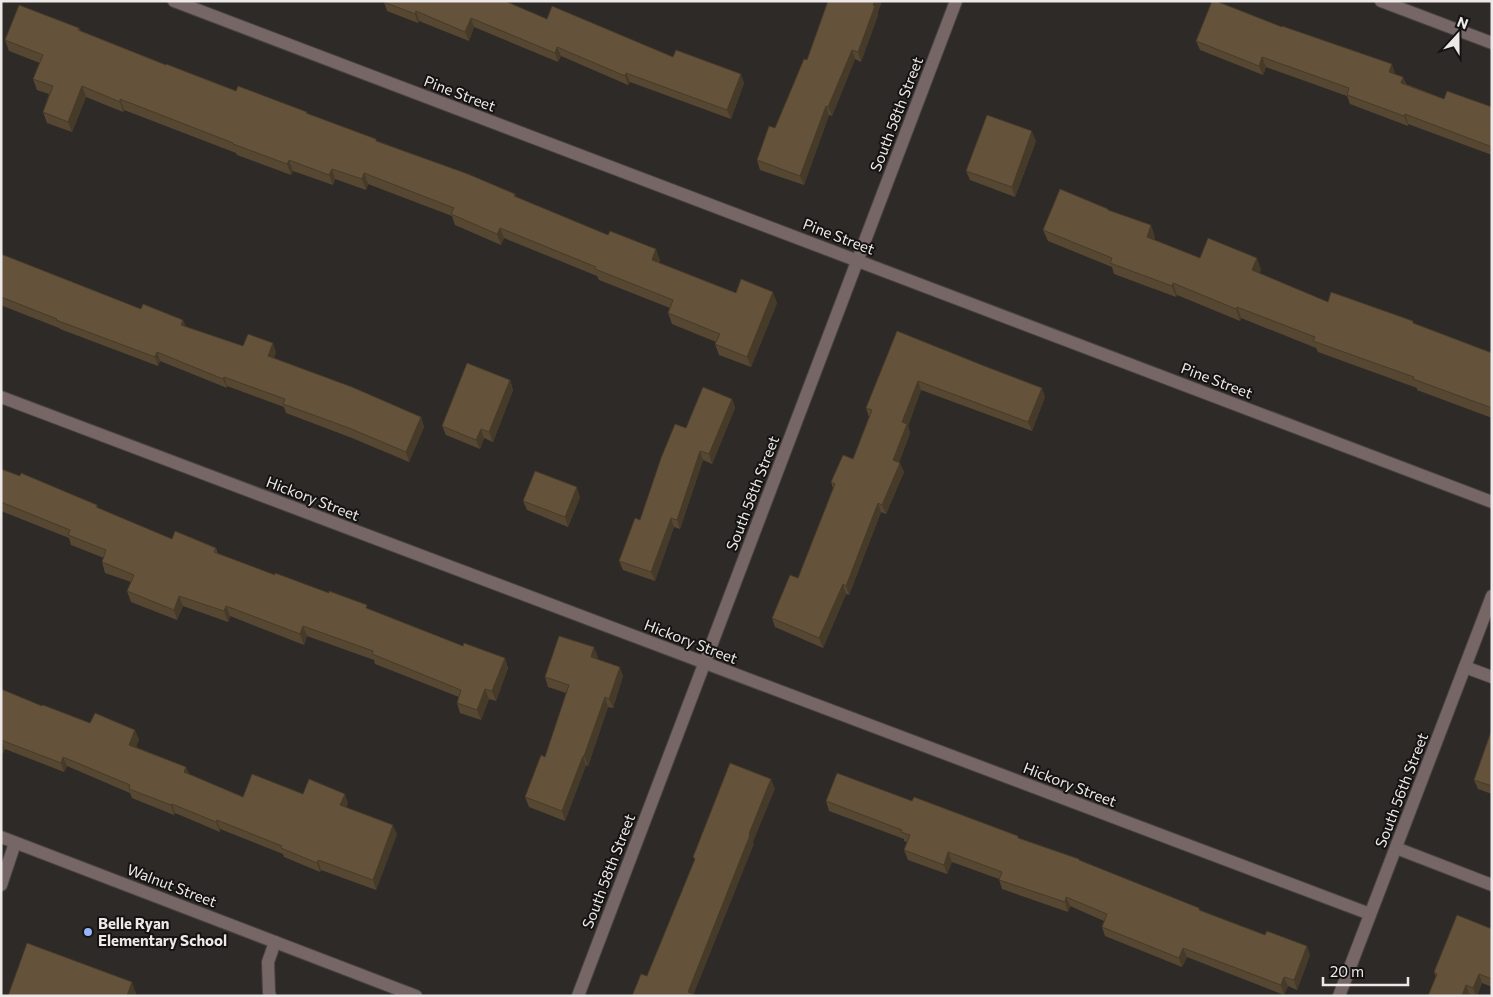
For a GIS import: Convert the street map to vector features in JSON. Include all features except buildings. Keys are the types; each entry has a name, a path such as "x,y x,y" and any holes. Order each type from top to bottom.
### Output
{"street":[{"name":"Pine Street","path":"174,1 1492,502"},
{"name":"South 58th Street","path":"578,996 956,1"},
{"path":"1381,1 1492,43"},
{"name":"Hickory Street","path":"1,397 1370,914"},
{"name":"South 56th Street","path":"1339,996 1492,596"},
{"path":"1465,667 1492,677"},
{"name":"Walnut Street","path":"1,837 416,996"},
{"path":"1,885 16,843"},
{"path":"1396,848 1492,885"},
{"path":"270,996 268,962 275,942"}],"place":[{"name":"Belle Ryan Elementary School","path":"88,932"}]}
